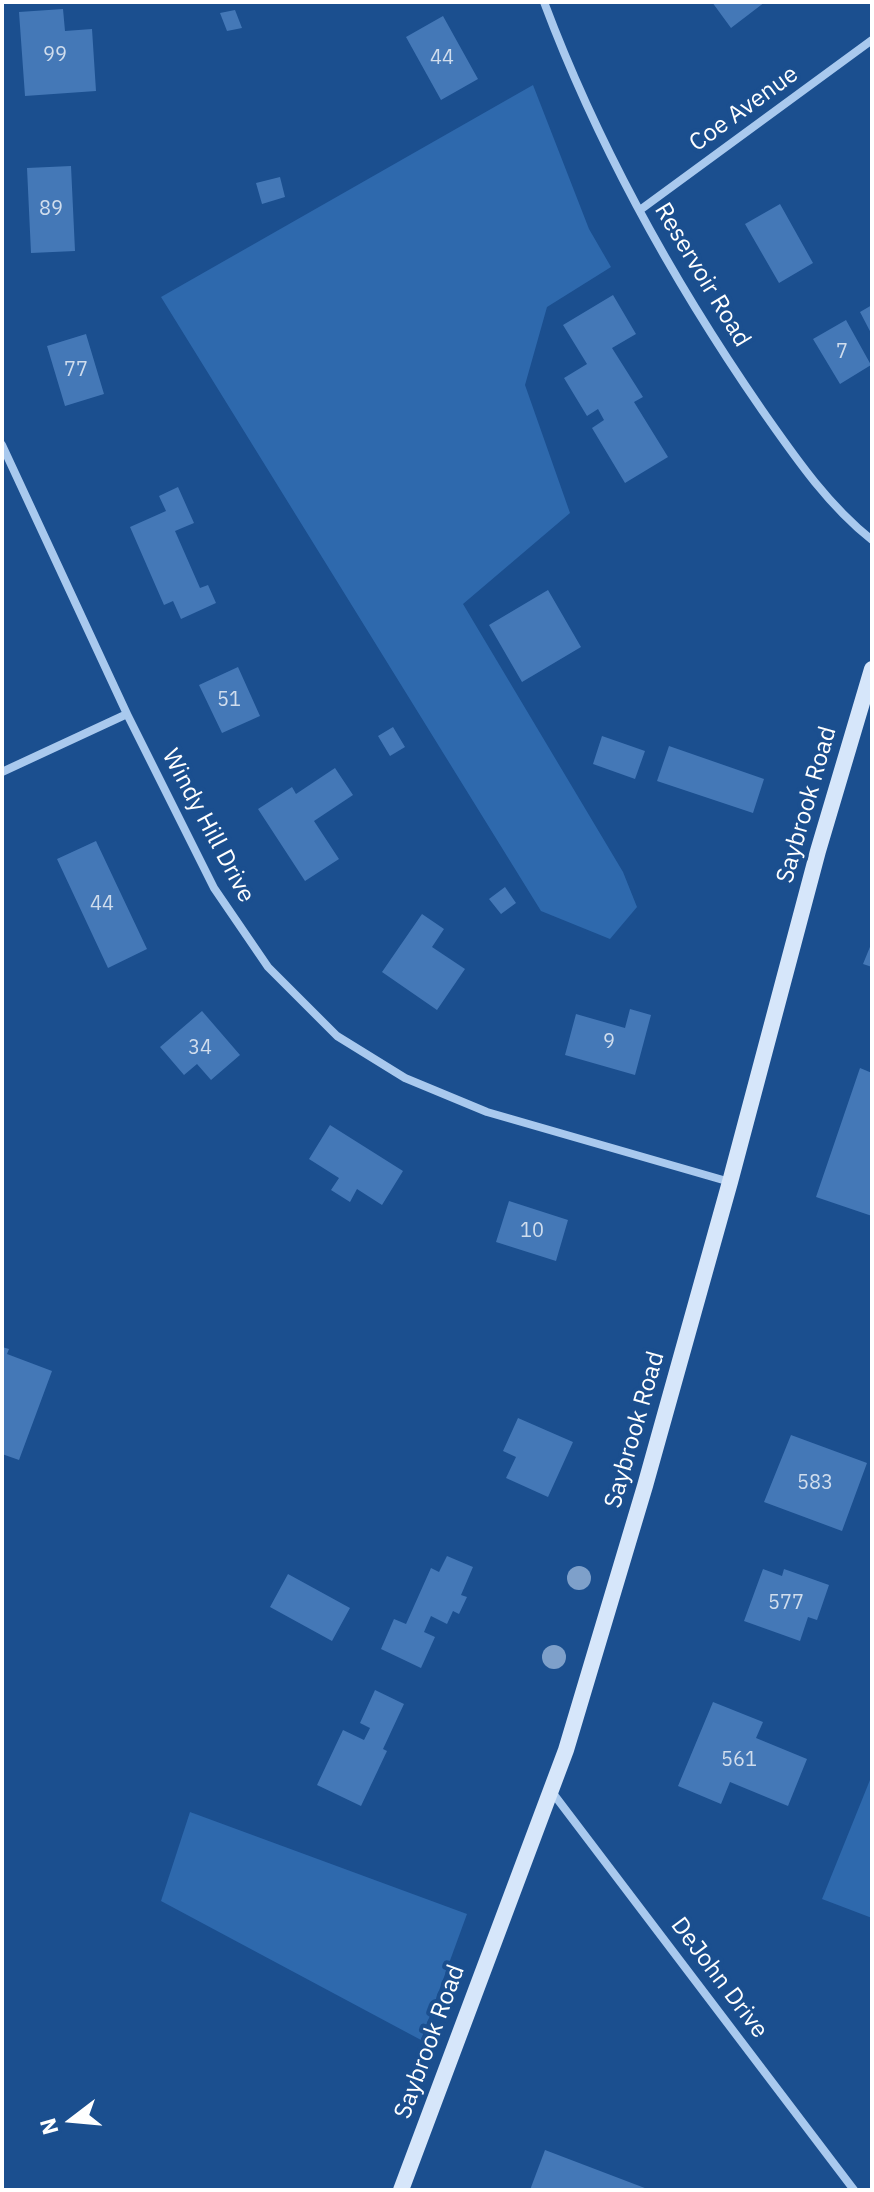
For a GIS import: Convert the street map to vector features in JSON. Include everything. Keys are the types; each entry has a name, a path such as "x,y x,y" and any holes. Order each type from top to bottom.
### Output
{"main road":[{"name":"Saybrook Road","path":"401,2190 551,1791 616,1585 730,1182 815,861 872,669"}],"street":[{"name":"Reservoir Road","path":"544,2 584,96 640,210 688,293 764,412 831,503 872,540"},
{"name":"Coe Avenue","path":"640,210 872,40"},
{"name":"Windy Hill Drive","path":"2,445 127,714 214,888 268,967 337,1036 405,1078 487,1112 730,1182"},
{"path":"2,772 127,714"},
{"name":"DeJohn Drive","path":"551,1791 854,2190"}],"shaded area":[{"path":"533,85 589,229 611,267 547,307 525,385 570,513 463,604 623,872 637,907 610,939 541,911 161,297"},
{"path":"872,1775 872,1918 822,1899"},
{"path":"190,1812 467,1914 421,2040 161,1901"}],"building":[{"path":"712,2 765,2 731,28"},
{"path":"63,9 65,31 92,29 96,91 25,96 19,12"},
{"path":"235,10 242,28 227,31 220,13"},
{"path":"443,16 478,79 441,100 406,37"},
{"path":"71,166 75,251 31,253 27,168"},
{"path":"280,177 285,197 262,204 256,183"},
{"path":"780,204 813,263 779,283 745,224"},
{"path":"613,295 636,334 612,348 643,397 634,402 668,457 625,483 592,428 604,420 598,409 587,416 564,378 587,364 563,325"},
{"path":"872,305 872,335 860,312"},
{"path":"846,320 871,365 840,384 813,339"},
{"path":"86,334 104,394 65,406 47,346"},
{"path":"178,487 194,523 175,531 200,588 208,585 216,603 181,619 173,601 164,605 130,527 166,511 159,496"},
{"path":"548,590 581,647 522,682 489,625"},
{"path":"238,667 260,716 222,733 199,685"},
{"path":"393,727 405,747 390,756 378,736"},
{"path":"602,736 645,751 635,779 593,764"},
{"path":"669,746 764,779 753,813 657,781"},
{"path":"335,768 353,795 314,821 339,859 305,881 258,809 292,787 296,794"},
{"path":"96,841 147,949 108,968 57,859"},
{"path":"505,887 516,903 501,914 489,899"},
{"path":"422,914 444,929 432,947 465,969 437,1010 382,972"},
{"path":"872,942 872,967 863,964"},
{"path":"630,1009 651,1015 635,1075 565,1055 576,1014 625,1028"},
{"path":"202,1011 240,1055 211,1080 197,1064 184,1075 160,1047"},
{"path":"860,1068 872,1073 872,1216 816,1197"},
{"path":"330,1125 403,1171 382,1205 357,1189 350,1202 331,1190 339,1178 309,1159"},
{"path":"509,1201 568,1220 556,1261 496,1242"},
{"path":"2,1347 9,1349 7,1354 52,1371 19,1460 2,1454"},
{"path":"518,1418 573,1442 548,1497 506,1478 516,1457 503,1451"},
{"path":"791,1435 867,1463 842,1531 764,1502"},
{"path":"447,1556 473,1567 461,1595 467,1597 459,1614 453,1611 447,1624 431,1616 424,1632 435,1637 421,1668 381,1649 394,1619 406,1624 431,1568 439,1572"},
{"path":"763,1569 782,1576 784,1569 829,1585 817,1620 808,1617 800,1641 744,1621"},
{"path":"288,1574 350,1608 332,1641 270,1607"},
{"path":"375,1690 404,1704 383,1749 387,1751 361,1806 317,1785 343,1730 364,1740 370,1728 360,1723"},
{"path":"713,1702 763,1722 756,1738 807,1759 788,1806 730,1782 721,1804 678,1786"},
{"path":"545,2150 650,2190 530,2190"}]}
